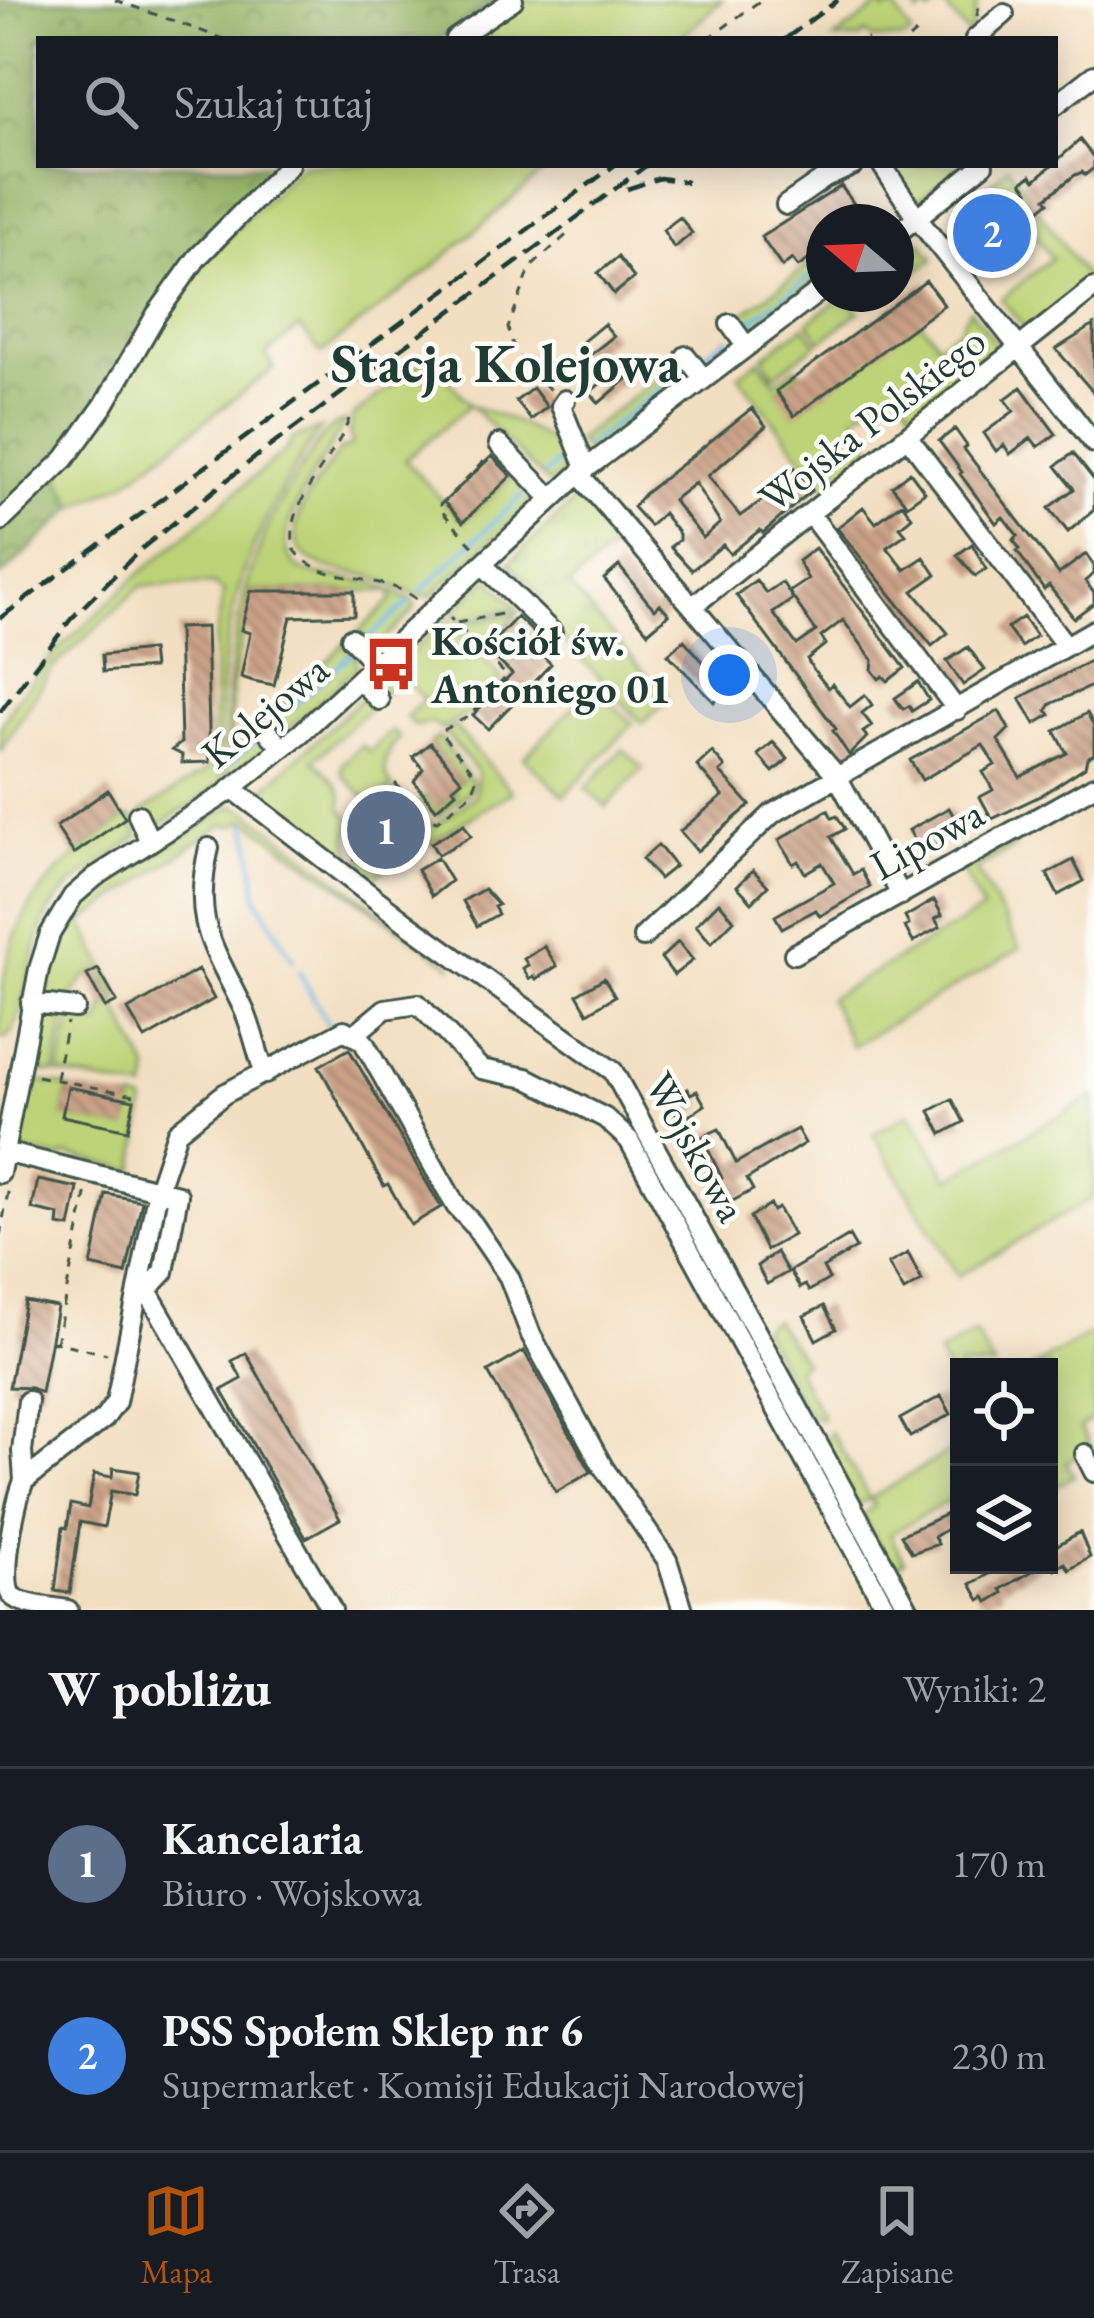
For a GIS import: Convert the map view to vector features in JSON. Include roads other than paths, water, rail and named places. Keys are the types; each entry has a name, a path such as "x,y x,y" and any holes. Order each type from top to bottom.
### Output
{"street":[{"path":"459,36 513,0"},
{"path":"966,36 1004,14"},
{"path":"1058,103 1094,75"},
{"path":"0,522 65,459 197,258 286,168"},
{"path":"786,205 847,168"},
{"path":"884,168 917,218 1094,443"},
{"path":"914,220 955,203 981,168"},
{"name":"Wojska Polskiego","path":"694,605 1094,288"},
{"name":"Kolejowa","path":"0,1173 9,1154 44,949 65,906 95,877 232,788 282,748 438,614 478,555 806,301"},
{"path":"730,324 746,346"},
{"path":"686,356 703,378"},
{"path":"563,403 583,471 837,776 901,895"},
{"path":"908,436 1066,646"},
{"path":"500,445 552,499"},
{"path":"810,514 957,710"},
{"path":"478,555 552,632"},
{"path":"643,938 772,814 1094,630"},
{"path":"351,638 376,664"},
{"path":"359,679 379,700"},
{"path":"262,725 282,748"},
{"name":"Lipowa","path":"794,954 1094,786"},
{"name":"Wojskowa","path":"232,788 613,1071 909,1610"},
{"path":"138,815 151,842"},
{"path":"209,848 202,892 209,941 244,1010 266,1074"},
{"path":"32,1003 71,1009"},
{"path":"355,1034 385,1009 418,1004 481,1069 527,1078 605,1118 629,1140 886,1610"},
{"path":"0,1474 23,1478 110,1414 120,1391 144,1285 158,1189 183,1124 224,1094 344,1030 363,1041 456,1206 509,1277 531,1335 603,1467 667,1559 683,1610"},
{"path":"0,1046 23,1051"},
{"path":"9,1154 158,1189"},
{"path":"144,1285 332,1610"},
{"path":"28,1401 23,1478 4,1568 7,1588 16,1598 68,1610"}],"waterway":[{"path":"746,325 806,280"},
{"path":"700,359 728,338"},
{"path":"586,446 686,369"},
{"path":"545,474 569,453"},
{"path":"422,590 532,486"},
{"path":"366,641 408,603"},
{"path":"272,725 352,653"},
{"path":"227,766 261,736"},
{"path":"245,823 257,898 293,960"},
{"path":"299,972 328,1024"}],"railway":[{"path":"789,36 838,0"},
{"path":"0,618 611,168"},
{"path":"0,712 71,619 140,550 257,456 643,168"},
{"path":"627,189 660,178 687,182"}],"place":[{"name":"PSS Społem Sklep nr 6","path":"992,233"},
{"name":"Kościół św. Antoniego 01","path":"391,664"},
{"name":"Kancelaria","path":"386,830"}],"district":[{"name":"Stacja Kolejowa","path":"506,363"}]}
